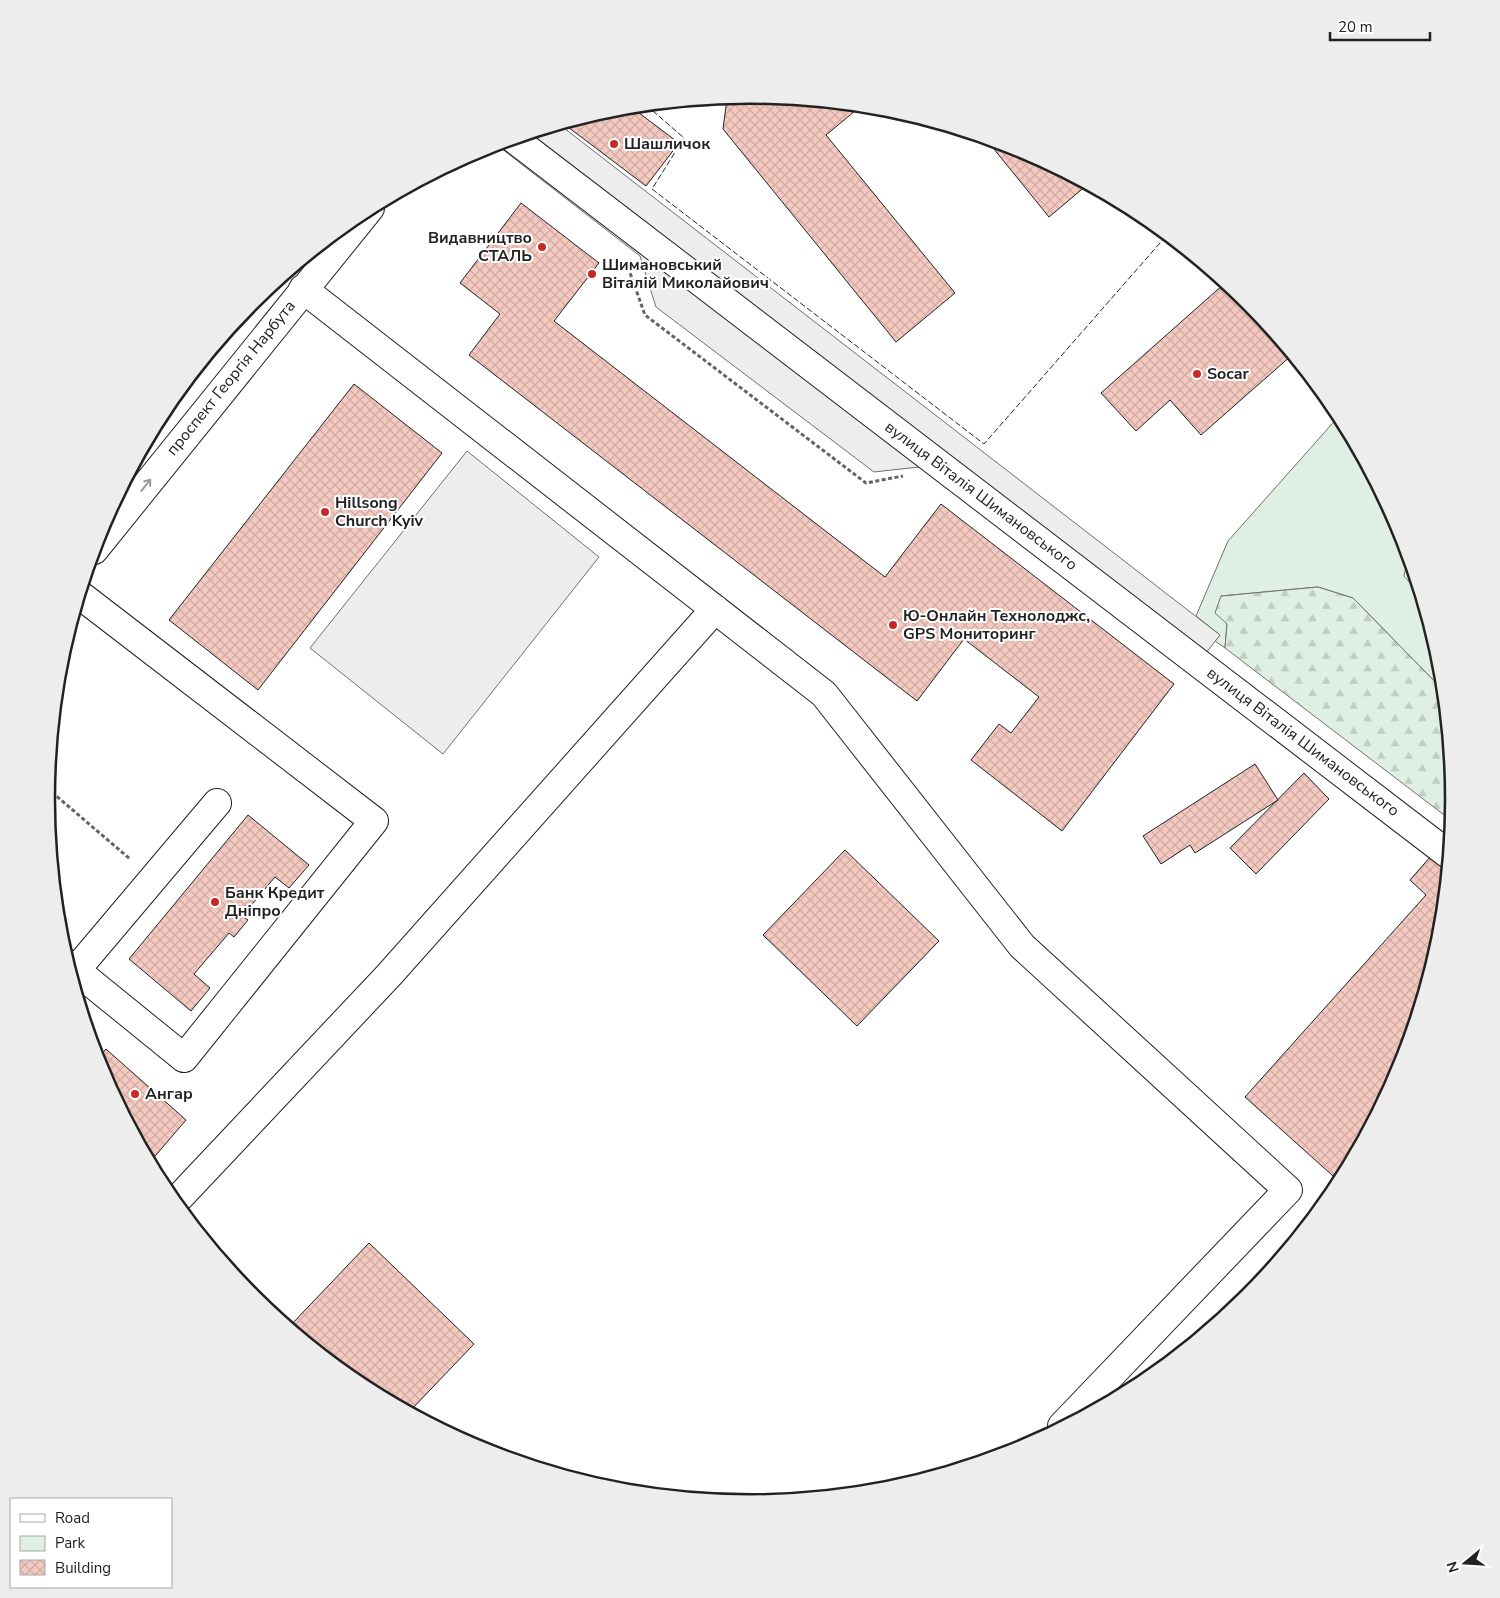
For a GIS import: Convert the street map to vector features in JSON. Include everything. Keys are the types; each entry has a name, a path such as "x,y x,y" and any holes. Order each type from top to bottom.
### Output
{"street":[{"name":"вулиця Віталія Шимановського","path":"520,144 1443,850"},
{"name":"проспект Георгія Нарбута","path":"109,532 352,230"},
{"path":"303,289 824,694 1022,946 1288,1190 1075,1413"},
{"path":"77,971 184,1058 374,821 85,599"},
{"path":"180,1196 389,975 715,610"},
{"path":"75,964 154,880 217,803"}],"path":[{"path":"488,156 492,159"},
{"path":"626,261 645,315 866,483 911,474"},
{"path":"55,795 154,880"}],"green space":[{"path":"1334,422 1352,452 1392,533 1405,569 1404,576 1410,583 1421,619 1435,682 1353,598 1318,587 1221,596 1227,624 1225,648 1215,641 1220,635 1196,616 1228,541"},
{"path":"1318,587 1353,598 1435,682 1444,754 1445,815 1225,648 1227,624 1215,613 1221,596"}],"shaded area":[{"path":"566,129 1220,635 1191,672 919,467 874,472 656,307 640,256 503,150"},
{"path":"467,451 599,557 443,754 310,648"}],"building":[{"path":"726,105 795,105 854,112 826,135 955,293 896,342 723,129"},
{"path":"639,113 679,143 646,186 569,128"},
{"path":"994,149 1016,157 1082,189 1049,217"},
{"path":"521,203 599,263 554,321 885,577 941,504 1174,684 1062,831 971,760 999,724 1011,733 1039,697 964,639 917,701 469,355 500,314 460,283"},
{"name":"Socar","path":"1220,288 1273,341 1287,359 1201,435 1170,400 1136,431 1101,393"},
{"name":"Hillsong Church Kyiv","path":"354,384 442,453 258,690 169,620"},
{"path":"1255,764 1278,800 1195,853 1190,845 1161,864 1143,836"},
{"path":"1304,773 1329,799 1256,874 1230,848"},
{"name":"Банк Кредит Дніпро","path":"248,815 309,865 289,888 275,877 242,916 248,920 234,937 229,933 194,974 210,988 191,1011 129,959"},
{"path":"845,850 939,941 857,1026 763,935"},
{"path":"1431,856 1442,866 1432,935 1421,979 1392,1065 1352,1147 1333,1176 1245,1097 1426,895 1410,880"},
{"name":"Ангар","path":"106,1049 186,1120 155,1157 127,1106 103,1052"},
{"path":"369,1243 474,1344 414,1407 364,1377 293,1323"}],"fence":[{"path":"653,111 684,138 652,189 984,444 1162,240"}],"place":[{"name":"Шашличок","path":"614,144"},
{"name":"Видавництво СТАЛЬ","path":"542,247"},
{"name":"Шимановський Віталій Миколайович","path":"592,274"},
{"name":"Socar","path":"1197,374"},
{"name":"Hillsong Church Kyiv","path":"325,512"},
{"name":"Ю-Онлайн Технолоджс, GPS Мониторинг","path":"893,625"},
{"name":"Банк Кредит Дніпро","path":"215,902"},
{"name":"Ангар","path":"135,1094"}]}
